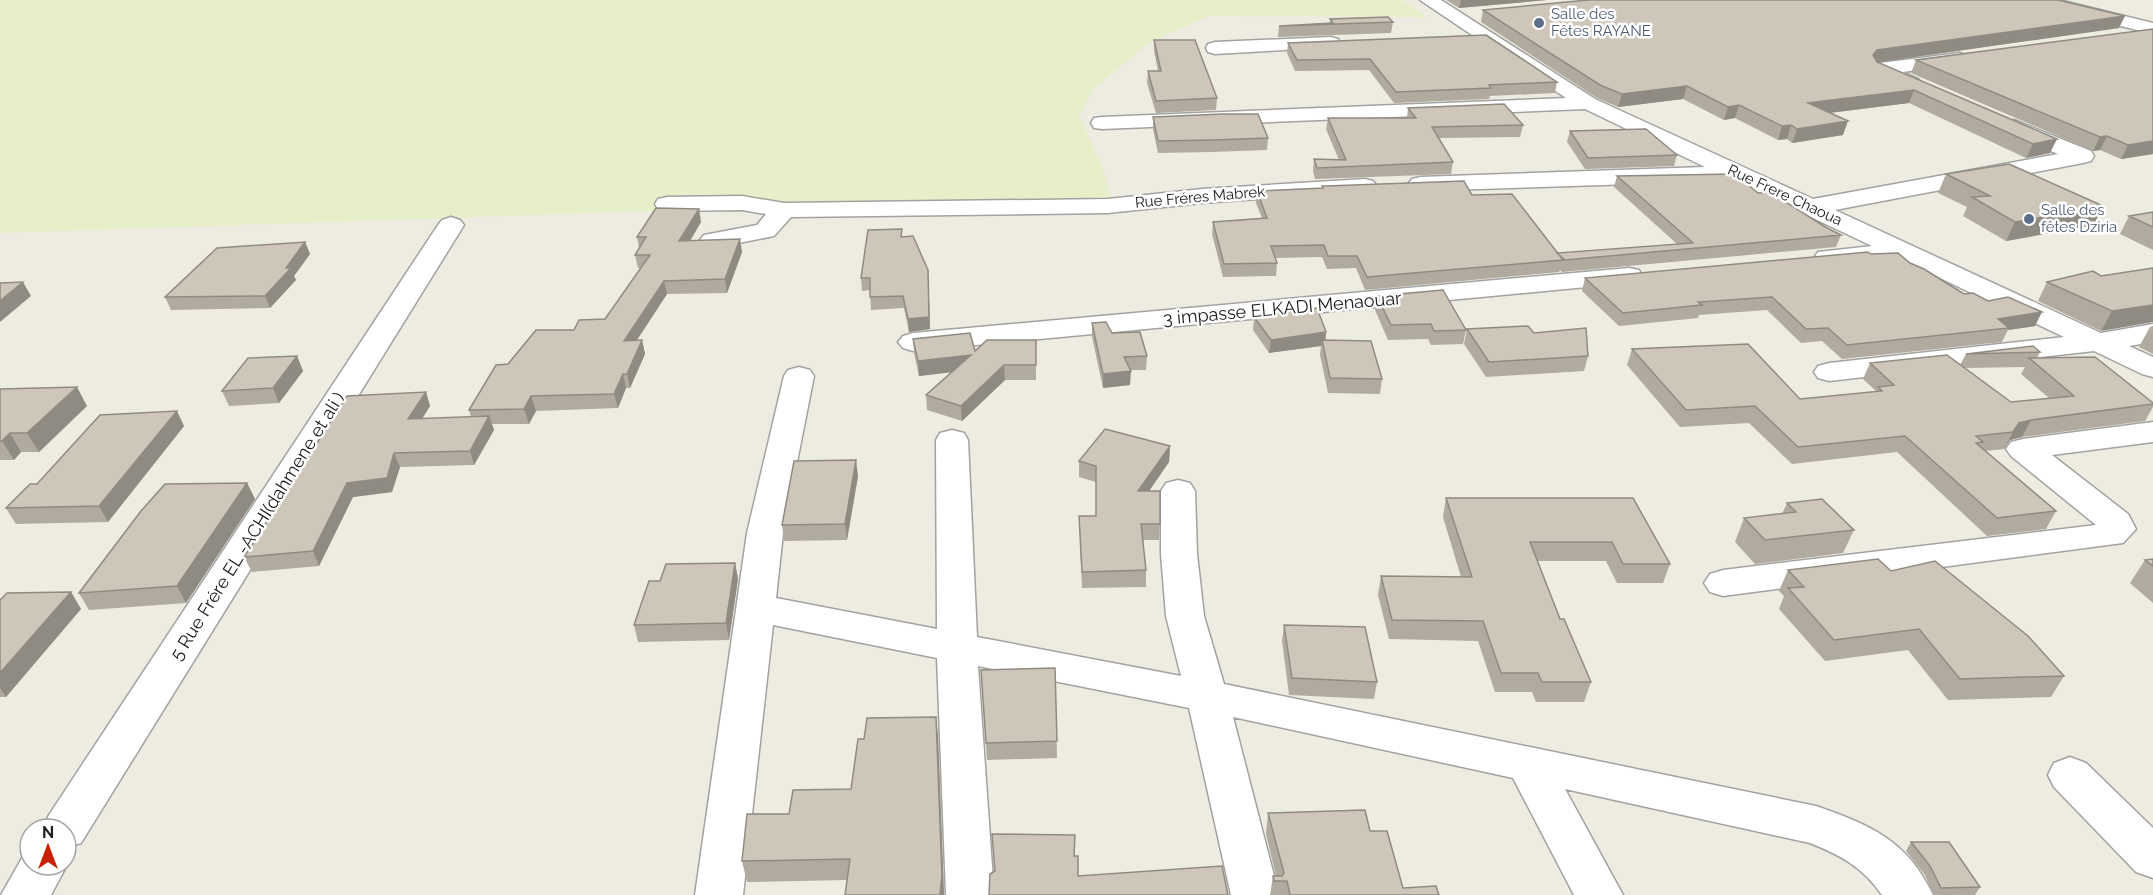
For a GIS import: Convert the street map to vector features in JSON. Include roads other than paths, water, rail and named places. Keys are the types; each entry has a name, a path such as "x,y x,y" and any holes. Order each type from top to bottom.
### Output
{"street":[{"name":"Rue Frere Chaoua","path":"1429,0 1588,103 2153,368"},
{"path":"2038,0 2153,31"},
{"path":"2106,39 2153,31"},
{"path":"1215,48 1346,42"},
{"path":"1934,92 1880,69 1975,57"},
{"path":"1102,123 1588,103"},
{"path":"1810,207 2083,156 1998,120"},
{"name":"Rue Fréres Mabrek","path":"667,204 742,203 784,210 1107,206 1202,196 1388,186 1697,175 1732,170"},
{"path":"713,240 765,231 784,210"},
{"name":"5 Rue Frére EL -ACHI(dahmene et ali )","path":"73,817 452,225"},
{"path":"1807,260 1903,251"},
{"name":"3 impasse ELKADI Menaouar","path":"913,342 1652,274"},
{"path":"1828,372 2098,342 2153,333"},
{"path":"719,895 765,534 799,376"},
{"path":"1723,583 2110,535 2118,529 2115,522 2023,449 2153,432"},
{"path":"952,440 957,647 970,895"},
{"path":"1178,491 1179,554 1185,616 1207,696 1255,895"},
{"path":"756,608 1207,696 1816,825 1858,842 1889,867 1910,895"},
{"path":"1528,764 1599,895"},
{"path":"2070,775 2153,858"},
{"path":"25,895 36,877"}],"place":[{"name":"Salle des Fêtes RAYANE","path":"1539,23"},
{"name":"Salle des fêtes Dziria","path":"2029,219"}]}
